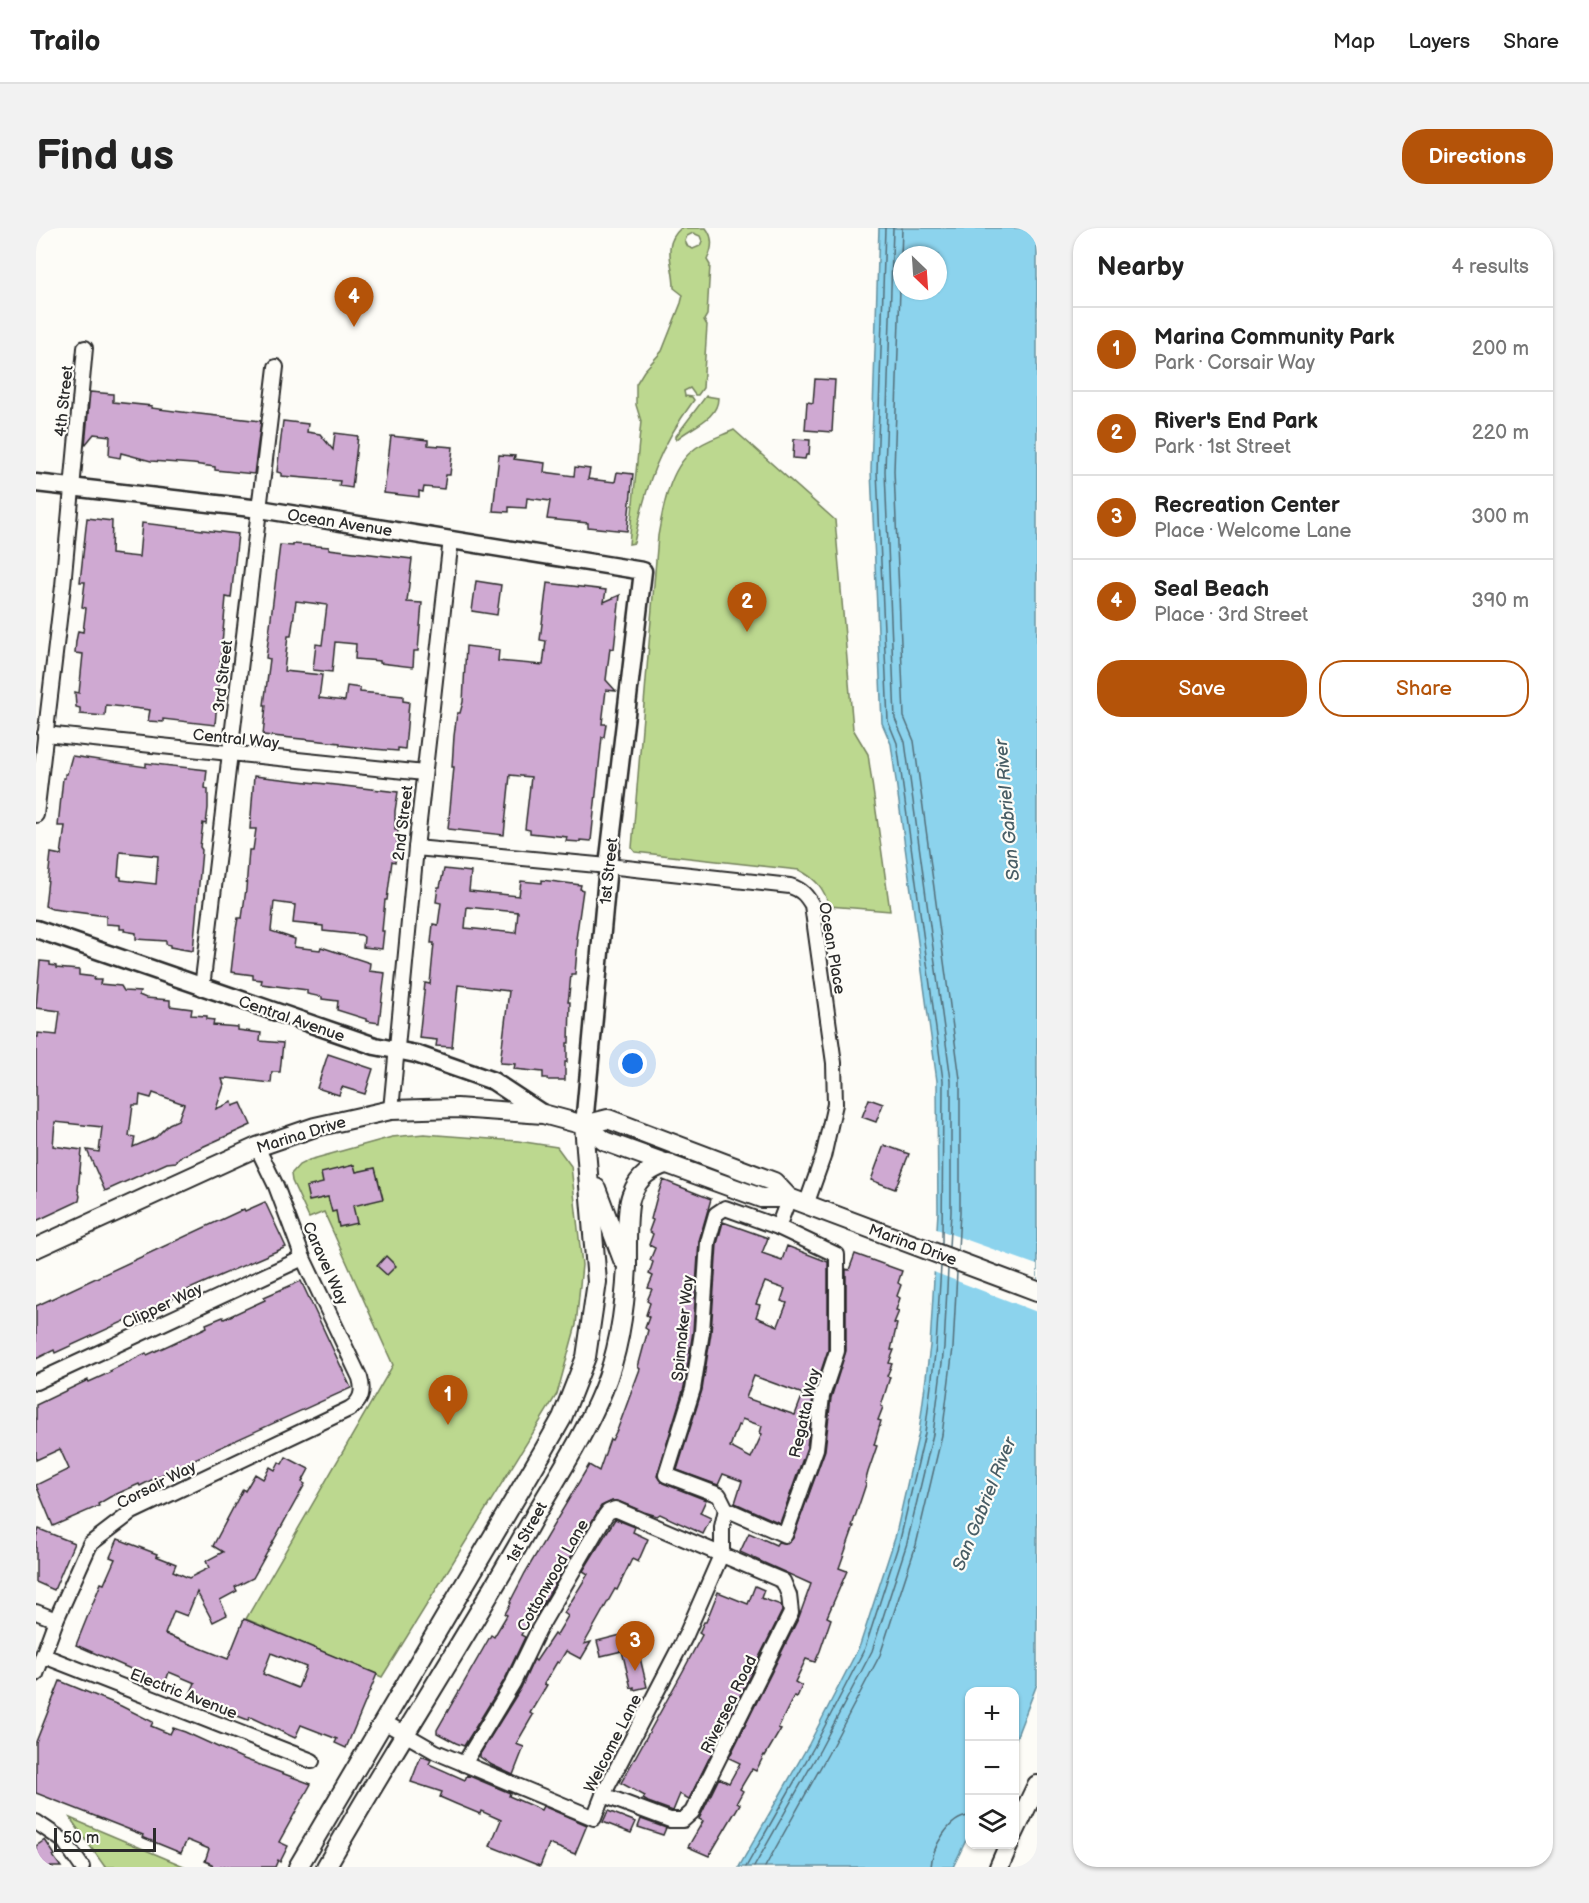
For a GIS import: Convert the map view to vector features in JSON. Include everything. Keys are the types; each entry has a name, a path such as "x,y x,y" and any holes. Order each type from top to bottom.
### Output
{"main road":[{"name":"Marina Drive","path":"36,1248 257,1147 315,1126 391,1110 457,1108 543,1114 585,1125 604,1141 761,1198 798,1202 916,1244 1037,1291"},
{"name":"Marina Drive","path":"585,1125 608,1119 774,1182 798,1202"},
{"name":"1st Street","path":"298,1867 562,1418 586,1357 597,1282 585,1125"},
{"path":"626,1270 630,1196 645,1173 668,1163"},
{"name":"1st Street","path":"326,1867 362,1802 506,1568 604,1389 618,1341 626,1270 609,1219 589,1172"},
{"path":"1019,1823 1037,1785"},
{"path":"999,1867 1007,1849"}],"street":[{"name":"4th Street","path":"36,815 63,586 86,348"},
{"name":"3rd Street","path":"202,988 276,367"},
{"name":"Ocean Avenue","path":"36,483 260,509 643,571"},
{"name":"2nd Street","path":"391,1110 416,848 451,539"},
{"name":"1st Street","path":"585,1125 608,866 643,571"},
{"name":"Central Way","path":"45,734 424,773"},
{"path":"416,848 608,866"},
{"name":"Ocean Place","path":"608,866 790,886 800,889 807,895 812,905 834,1063 835,1104 823,1157 798,1202"},
{"name":"Central Avenue","path":"36,929 375,1046 416,1054 493,1081 543,1114"},
{"name":"Caravel Way","path":"257,1147 276,1186 303,1258 360,1378 362,1393"},
{"path":"778,1227 798,1202"},
{"name":"Spinnaker Way","path":"726,1509 719,1495 666,1475 693,1389 702,1332 708,1242 716,1214 724,1208 778,1227"},
{"name":"Regatta Way","path":"726,1509 785,1535 816,1449 822,1396 837,1351 837,1255 778,1227"},
{"name":"Clipper Way","path":"36,1382 303,1258"},
{"name":"Corsair Way","path":"36,1674 56,1620 90,1544 132,1512 349,1409 355,1405 362,1393"},
{"name":"Cottonwood Lane","path":"464,1764 513,1683 539,1629 608,1512 615,1509 722,1553"},
{"path":"722,1553 722,1527 726,1509"},
{"name":"Riversea Road","path":"603,1795 670,1820 683,1820 692,1812 743,1712 790,1613 789,1595 783,1581 722,1553"},
{"name":"Welcome Lane","path":"464,1764 594,1818 603,1795 686,1635 722,1553"},
{"path":"36,1612 56,1620"},
{"name":"Electric Avenue","path":"44,1656 312,1761"},
{"path":"384,1722 436,1752 464,1764"},
{"path":"36,1822 64,1841 82,1867"}],"green space":[{"path":"681,228 706,228 711,240 707,260 710,265 707,315 704,320 707,325 703,388 698,395 695,395 690,388 684,391 685,396 692,397 694,400 662,451 643,503 634,543 629,544 641,421 636,405 636,384 662,351 683,295 674,288 670,249 675,235","holes":["693,233 700,236 702,241 700,246 693,249 688,247 685,241 687,236"]},
{"path":"706,396 718,398 713,412 676,440 676,436"},
{"path":"734,430 835,520 853,729 868,754 890,911 829,906 825,894 818,885 799,870 635,852 632,848 658,536 665,502 672,479 684,459 701,444"},
{"path":"424,1134 518,1141 557,1147 571,1166 582,1265 576,1325 557,1394 382,1677 246,1619 393,1365 324,1212 309,1218 291,1174 299,1165 309,1160 392,1137"},
{"path":"70,1818 186,1867 105,1867"}],"water":[{"name":"San Gabriel River","path":"879,228 1037,228 1037,1684 1019,1731 1019,1687 965,1687 965,1842 953,1867 739,1867 809,1744 860,1645 895,1538 919,1432 930,1346 938,1212 937,1081 891,744 882,723 871,471"}],"pier":[{"path":"934,1228 1037,1265 1037,1312 931,1271"}],"building":[{"path":"815,379 835,380 832,432 805,430 807,402 813,403"},
{"path":"90,392 113,394 113,402 261,421 254,474 215,470 215,467 193,464 151,461 121,453 120,458 109,456 110,436 94,434 85,445"},
{"path":"283,421 308,424 307,432 320,434 333,450 335,433 358,436 352,488 339,486 340,481 281,476 281,473 277,472"},
{"path":"391,436 428,440 428,445 453,447 450,475 446,475 444,489 424,487 423,492 419,491 419,497 384,493"},
{"path":"794,439 810,440 809,455 806,455 805,459 793,458"},
{"path":"499,455 545,463 544,472 574,476 575,467 590,469 588,479 615,482 617,472 633,474 627,531 588,527 588,523 547,519 550,501 527,498 526,508 509,507 509,512 493,511"},
{"path":"87,518 112,521 111,554 139,557 142,523 238,534 231,598 226,597 215,725 163,719 163,722 148,721 150,710 106,705 105,716 80,714 80,708 76,707 75,692 79,693 83,654 75,653 78,631 83,632 86,608 82,607 85,582 80,582"},
{"path":"293,544 412,559 407,602 422,603 418,651 414,651 413,667 355,659 356,644 335,642 332,672 313,670 316,644 322,645 327,605 296,601 291,636 288,636 284,671 322,675 319,698 345,701 347,686 360,688 360,692 403,696 403,701 409,702 405,749 398,748 398,751 373,749 263,735 270,659 266,658 280,545 293,546"},
{"path":"476,581 501,585 497,615 472,611"},
{"path":"547,583 606,590 604,602 620,595 614,649 610,648 606,680 616,691 606,690 602,724 606,724 604,737 602,737 591,841 566,841 567,837 530,833 530,830 525,829 531,777 510,775 504,835 448,829 454,767 452,767 454,736 457,713 460,713 463,702 466,646 499,650 498,661 543,665 546,641 540,640"},
{"path":"72,756 146,767 146,763 207,770 205,788 208,789 208,808 206,824 203,823 200,847 202,850 193,951 170,947 166,941 136,939 136,933 120,929 120,925 106,924 106,916 52,909 45,906 51,853 61,855 65,826 58,826 63,778 67,774","holes":["120,852 158,856 156,884 121,880 118,876"]},
{"path":"254,776 398,792 395,811 395,829 398,829 397,846 395,862 392,861 387,900 385,900 382,949 363,947 364,937 361,935 323,931 323,926 293,923 295,905 274,902 271,931 295,939 294,947 320,950 321,947 370,963 369,971 385,973 379,1023 366,1021 366,1019 337,1010 338,1001 307,994 307,990 261,984 262,980 253,979 253,975 231,972 238,918 242,918 249,850 253,850 256,829 250,829"},
{"path":"444,869 471,872 469,891 519,896 521,881 542,883 542,880 581,885 580,889 583,890 576,939 578,939 575,974 571,974 568,1002 570,1002 569,1043 567,1043 565,1080 547,1080 543,1078 543,1072 514,1069 515,1064 500,1063 509,991 458,985 452,1047 436,1046 437,1040 419,1038 425,983 430,984 434,943 431,943 433,924 438,925 441,903 436,902 438,887 440,887","holes":["467,907 518,912 516,933 465,928"]},
{"path":"40,961 50,962 50,965 56,968 79,970 79,975 95,977 94,980 101,980 100,984 121,986 124,991 140,992 139,995 146,998 170,1000 170,1006 192,1009 191,1015 207,1016 207,1019 214,1020 213,1025 238,1027 238,1030 261,1033 260,1041 283,1043 280,1072 272,1072 271,1083 222,1079 224,1085 216,1109 232,1102 233,1106 241,1103 251,1125 182,1156 176,1162 167,1163 105,1191 87,1150 99,1152 102,1127 55,1122 53,1146 82,1150 78,1190 80,1196 79,1201 36,1221 36,1037 38,1033 57,1035 60,1011 36,1008","holes":["153,1093 184,1104 178,1120 169,1124 156,1137 133,1147 135,1137 129,1136 133,1105 139,1105 140,1095 151,1098"]},
{"path":"328,1054 373,1069 365,1094 342,1087 339,1095 317,1088"},
{"path":"869,1099 883,1104 876,1122 862,1117"},
{"path":"884,1145 909,1154 895,1189 871,1180"},
{"path":"354,1165 356,1172 375,1168 383,1199 353,1206 357,1223 339,1227 336,1211 332,1212 328,1197 309,1201 306,1187 323,1183 321,1173"},
{"path":"663,1180 711,1199 699,1241 693,1331 684,1387 657,1476 663,1483 706,1500 700,1513 711,1518 703,1534 660,1514 657,1516 644,1512 618,1501 601,1506 536,1616 533,1614 521,1635 525,1637 505,1679 464,1746 437,1733 437,1730 491,1635 494,1637 507,1615 505,1614 510,1602 525,1573 589,1465 599,1471 640,1369 638,1367 648,1330 645,1328 650,1303 647,1301 652,1289 648,1288 653,1276 649,1274 653,1262 650,1260 655,1248 649,1245 653,1234 649,1231"},
{"path":"265,1202 286,1247 187,1290 188,1292 55,1353 54,1350 36,1359 36,1306 244,1209 245,1211"},
{"path":"723,1222 768,1238 762,1253 782,1260 787,1246 828,1262 828,1350 813,1395 807,1447 780,1523 735,1503 742,1481 723,1474 718,1485 677,1470 702,1390 711,1333 717,1244","holes":["765,1282 785,1289 781,1301 787,1303 778,1326 756,1317 760,1305 756,1304","754,1376 803,1394 795,1415 746,1398","742,1419 762,1426 760,1433 762,1434 751,1458 730,1447 738,1425 740,1426"]},
{"path":"855,1254 902,1271 897,1296 900,1298 896,1310 899,1311 894,1323 897,1324 891,1350 894,1350 889,1363 892,1364 887,1376 890,1377 878,1420 881,1421 874,1445 877,1446 852,1526 854,1526 839,1568 847,1571 827,1617 831,1619 815,1662 806,1659 795,1682 802,1686 797,1697 794,1696 778,1728 781,1729 756,1771 752,1769 740,1789 743,1791 737,1802 740,1804 709,1856 688,1847 703,1821 699,1819 719,1778 729,1783 740,1763 729,1758 799,1617 811,1584 740,1552 749,1533 776,1545 778,1542 787,1544 793,1538 825,1450 831,1398 846,1351 846,1269 849,1270"},
{"path":"386,1256 396,1266 387,1275 377,1266"},
{"path":"301,1281 351,1388 140,1486 139,1484 110,1497 98,1504 99,1506 53,1526 36,1485 69,1469 60,1449 36,1460 36,1405 88,1380 89,1382 111,1372 146,1353 147,1355 169,1345 207,1327 206,1324 223,1317 224,1319 265,1300 264,1297"},
{"path":"286,1457 309,1469 302,1482 305,1484 253,1578 235,1587 237,1591 220,1600 227,1615 213,1622 197,1592 187,1616 174,1611 165,1634 228,1659 244,1619 377,1674 346,1748 335,1743 337,1739 301,1725 295,1738 250,1717 248,1720 235,1715 236,1712 190,1694 195,1683 169,1672 165,1684 76,1645 101,1583 104,1584 115,1559 110,1557 118,1539 176,1564 173,1571 189,1578 209,1568 206,1561 223,1552 213,1546 243,1489 245,1491 255,1474 263,1479 270,1467 275,1470 279,1462 282,1464","holes":["271,1653 306,1667 298,1688 263,1674"]},
{"path":"615,1519 635,1527 633,1532 648,1539 638,1562 632,1559 617,1590 615,1589 584,1644 591,1642 581,1659 566,1651 544,1684 547,1685 530,1713 533,1715 516,1744 524,1747 513,1775 492,1765 480,1757 480,1754 521,1688 534,1659 536,1661 554,1634 556,1636 568,1616 564,1613 588,1574 583,1571"},
{"path":"39,1529 74,1543 54,1590 36,1582 36,1537"},
{"path":"755,1586 764,1590 761,1598 781,1605 782,1611 689,1799 680,1794 673,1811 648,1802 643,1799 645,1796 621,1783 702,1635 699,1633 718,1592 748,1604"},
{"path":"621,1635 624,1648 637,1645 647,1687 634,1690 634,1687 631,1688 622,1651 601,1656 597,1641"},
{"path":"60,1681 121,1706 153,1722 151,1726 170,1734 173,1728 185,1732 244,1759 311,1784 279,1842 288,1846 280,1862 278,1860 275,1867 213,1867 205,1861 209,1849 187,1840 181,1853 142,1837 143,1835 36,1793 36,1742"},
{"path":"421,1756 431,1760 429,1764 465,1780 467,1775 510,1793 509,1796 541,1810 543,1806 587,1825 575,1854 549,1844 540,1866 490,1846 501,1820 440,1797 442,1792 411,1782"},
{"path":"608,1811 636,1822 631,1833 603,1822"},
{"path":"641,1819 666,1828 663,1835 638,1827"},
{"path":"45,1840 61,1867 36,1867 36,1846"}],"place":[{"name":"Seal Beach","path":"354,327"},
{"name":"River's End Park","path":"747,632"},
{"name":"Marina Community Park","path":"448,1425"},
{"name":"Recreation Center","path":"635,1671"}]}
